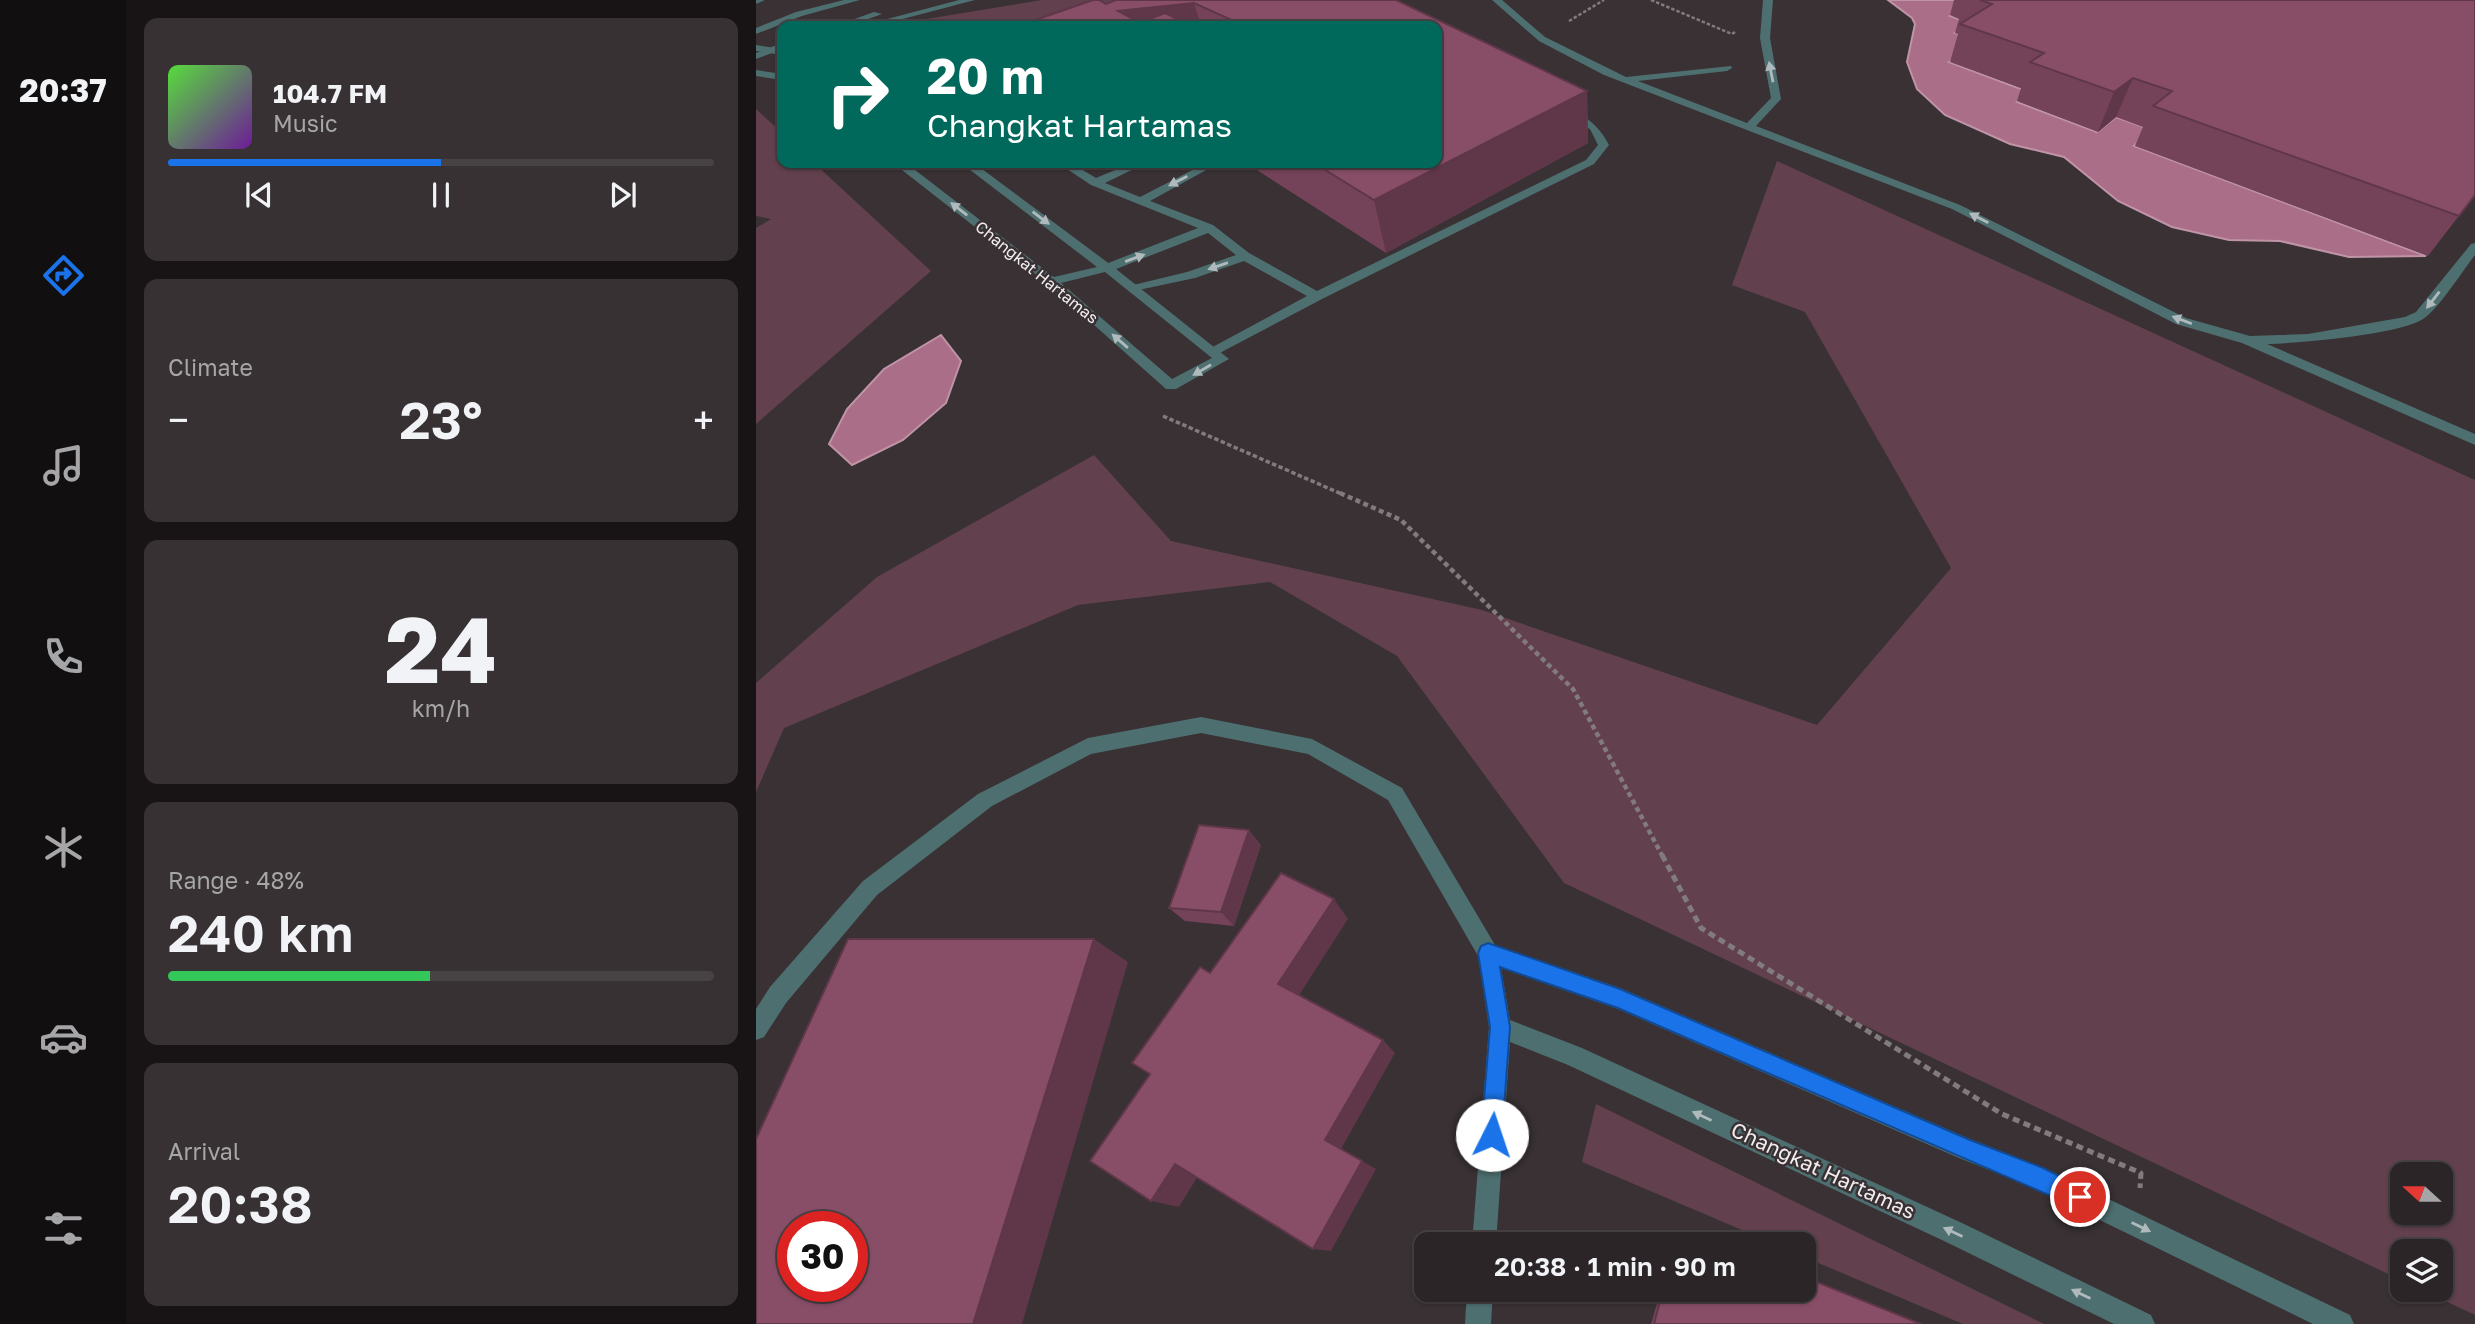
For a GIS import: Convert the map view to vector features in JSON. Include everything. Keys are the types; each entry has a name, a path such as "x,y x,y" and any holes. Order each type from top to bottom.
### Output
{"street":[{"path":"756,20 799,14 855,0"},
{"path":"858,21 934,0"},
{"path":"886,21 970,0"},
{"path":"1497,0 1542,39 1627,79 1956,207 2181,321 2247,340 2475,440"},
{"path":"1748,128 1776,99 1765,38 1768,0"},
{"path":"781,21 799,14"},
{"path":"756,31 777,23"},
{"path":"756,48 777,51"},
{"path":"756,56 777,48"},
{"path":"1627,79 1727,68"},
{"path":"756,73 777,76"},
{"path":"974,168 1214,352 1317,296 1590,162 1604,145 1594,127 1558,110"},
{"name":"Changkat Hartamas","path":"905,168 1052,281 1171,386 1222,359 1214,352"},
{"path":"1072,168 1095,183 1209,228 1245,256 1317,296"},
{"path":"1095,183 1130,168"},
{"path":"1142,200 1204,168"},
{"path":"1052,281 1107,268 1209,228"},
{"path":"2247,340 2308,338 2409,321 2421,315 2475,247"},
{"path":"1133,289 1191,275 1245,256"},
{"path":"756,1029 778,995 870,888 985,800 1088,746 1200,725 1312,747 1395,794 1488,953 1500,1027 1485,1232"},
{"path":"1488,953 1620,999 1967,1150 2036,1176 2341,1324"},
{"name":"Changkat Hartamas","path":"1500,1027 1574,1056 1941,1226 2142,1324"},
{"path":"1478,1324 1479,1302"}],"path":[{"path":"1597,3 1604,0"},
{"path":"1651,0 1732,34 1738,31"},
{"path":"1163,416 1401,520 1573,689 1701,928 2003,1114 2141,1173"}],"shaded area":[{"path":"1042,0 1363,0 1147,21 919,21"},
{"path":"1888,0 1974,0 1950,16 1970,23 1955,33 1980,42 1949,62 2029,92 2017,102 2097,132 2116,117 2152,130 2134,146 2426,256 2349,257 2280,241 2229,240 2172,227 2118,201 2064,157 2010,144 1945,115 1917,89 1907,62 1915,24 1912,18"},
{"path":"756,109 777,128 777,168 819,168 931,271 756,424 756,228 771,219 756,216"},
{"path":"1777,161 2475,480 2475,1315 2447,1302 2453,1302 2453,1239 2390,1239 2390,1275 1564,883 1397,656 1270,582 1078,605 784,728 756,792 756,683 877,577 1094,455 1171,541 1482,610 1817,725 1951,568 1805,312 1732,285"},
{"path":"941,335 961,361 946,403 903,440 852,465 829,444 847,409 884,369"},
{"path":"1596,1104 2044,1324 1963,1324 1816,1262 1816,1232 1747,1232 1582,1162"}],"building":[{"path":"1093,0 1106,4 1116,0 1396,0 1440,21 1234,21 1194,3 1118,11 1136,21 1032,21"},
{"path":"1980,0 2475,0 2475,195 2459,216 2153,106 2172,91 2133,78 2114,92 2030,62 2044,53 1960,24 1992,4"},
{"path":"1165,13 1181,21 1145,21"},
{"path":"1442,22 1587,91 1442,165"},
{"path":"1322,168 1437,168 1374,200"},
{"path":"1199,825 1249,830 1221,912 1169,908"},
{"path":"1281,873 1334,899 1278,984 1383,1040 1325,1140 1362,1161 1313,1249 1175,1164 1151,1201 1090,1161 1150,1074 1132,1063 1200,967 1210,973"},
{"path":"848,939 1094,939 973,1324 756,1324 756,1139"},
{"path":"1816,1282 1921,1324 1654,1324 1660,1302 1816,1302"}],"route":[{"path":"1492,1135 1500,1027 1488,953 1620,999 2080,1197"}]}
